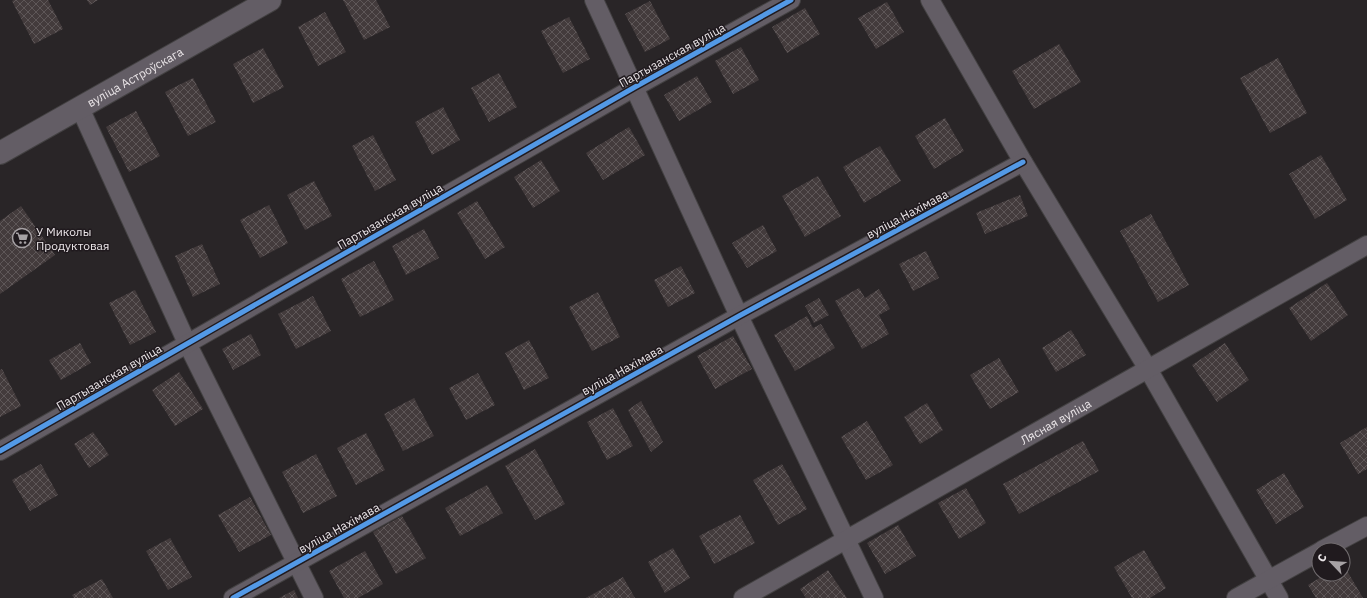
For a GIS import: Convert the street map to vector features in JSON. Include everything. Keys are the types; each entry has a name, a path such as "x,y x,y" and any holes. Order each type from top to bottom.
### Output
{"street":[{"name":"вуліца Астроўскага","path":"0,153 270,0"},
{"path":"594,0 739,316 874,598"},
{"name":"Партызанская вуліца","path":"0,451 635,87 791,0"},
{"path":"930,0 1023,162 1148,368 1279,598"},
{"path":"80,108 187,343 314,598"},
{"name":"вуліца Нахімава","path":"233,598 739,316 1023,162"},
{"name":"Лясная вуліца","path":"743,598 1367,245"},
{"path":"1337,542 1367,526"},
{"path":"1236,598 1311,556"}],"building":[{"path":"48,0 63,29 34,44 12,1"},
{"path":"87,0 98,0 90,5"},
{"path":"343,0 376,0 390,27 364,40"},
{"path":"650,1 670,39 645,52 625,14"},
{"path":"887,2 904,32 876,49 858,18"},
{"path":"805,8 820,34 787,53 772,27"},
{"path":"325,12 346,52 318,66 298,27"},
{"path":"569,17 590,59 563,73 541,31"},
{"path":"1059,44 1081,82 1034,109 1012,71"},
{"path":"741,47 759,80 733,94 715,61"},
{"path":"263,48 284,87 253,103 233,64"},
{"path":"1278,58 1307,113 1270,133 1240,78"},
{"path":"499,73 517,107 489,122 471,88"},
{"path":"697,76 712,102 679,121 664,95"},
{"path":"193,78 216,122 188,136 165,92"},
{"path":"443,107 460,140 432,155 415,122"},
{"path":"136,111 160,156 129,172 106,127"},
{"path":"945,118 964,151 934,169 915,136"},
{"path":"629,127 645,155 603,180 586,153"},
{"path":"373,135 396,180 375,191 352,146"},
{"path":"880,146 901,181 864,203 843,167"},
{"path":"1321,155 1347,200 1315,219 1289,174"},
{"path":"541,160 560,191 533,208 514,177"},
{"path":"818,176 841,216 805,237 782,196"},
{"path":"314,181 332,216 305,230 287,195"},
{"path":"1020,195 1028,216 985,234 976,213"},
{"path":"477,201 505,247 485,259 457,213"},
{"path":"269,205 288,243 260,258 240,220"},
{"name":"У Миколы Продуктовая","path":"21,206 55,255 0,294 0,221"},
{"path":"1151,214 1189,285 1158,302 1120,231"},
{"path":"763,225 777,251 747,268 732,243"},
{"path":"424,229 439,258 406,275 392,246"},
{"path":"202,244 220,284 193,297 175,256"},
{"path":"926,251 939,278 913,291 899,264"},
{"path":"374,261 394,300 360,317 341,279"},
{"path":"681,266 695,293 668,307 654,280"},
{"path":"1327,283 1348,315 1311,341 1289,308"},
{"path":"859,288 865,298 879,289 890,309 879,315 889,334 862,349 835,301"},
{"path":"135,290 156,332 130,345 109,303"},
{"path":"598,292 620,337 592,351 569,307"},
{"path":"313,296 331,331 296,349 278,314"},
{"path":"819,298 829,315 814,323 805,306"},
{"path":"807,316 813,328 821,324 835,348 795,371 774,335"},
{"path":"1071,330 1086,355 1056,372 1042,348"},
{"path":"251,334 261,355 233,370 222,349"},
{"path":"733,336 752,369 715,389 697,356"},
{"path":"529,340 549,378 524,390 505,353"},
{"path":"80,343 91,363 61,380 49,360"},
{"path":"1225,343 1249,380 1217,402 1192,365"},
{"path":"999,358 1019,392 990,409 970,375"},
{"path":"2,369 21,406 0,417 0,370"},
{"path":"179,372 203,409 175,426 152,390"},
{"path":"478,373 495,405 466,420 449,388"},
{"path":"414,398 434,436 403,451 384,414"},
{"path":"641,401 663,442 651,452 628,410"},
{"path":"927,403 943,430 920,444 904,417"},
{"path":"613,408 633,446 607,460 587,422"},
{"path":"867,421 893,465 866,480 841,437"},
{"path":"1367,427 1367,469 1358,474 1340,443"},
{"path":"93,432 109,455 89,468 74,444"},
{"path":"366,433 385,470 356,485 337,448"},
{"path":"1083,441 1099,471 1019,514 1003,484"},
{"path":"535,449 565,504 535,520 505,466"},
{"path":"316,454 337,496 303,513 282,472"},
{"path":"41,464 58,495 30,511 12,480"},
{"path":"782,464 807,509 778,525 753,480"},
{"path":"1284,473 1304,507 1276,524 1256,490"},
{"path":"487,485 503,513 460,536 445,508"},
{"path":"966,488 986,523 959,539 938,503"},
{"path":"250,497 271,535 239,552 218,515"},
{"path":"740,515 755,543 714,564 699,536"},
{"path":"402,516 426,558 396,574 373,532"},
{"path":"898,525 916,556 885,574 867,543"},
{"path":"170,538 192,577 168,590 146,551"},
{"path":"673,548 690,578 665,593 648,562"},
{"path":"1144,550 1166,588 1150,598 1132,598 1114,567"},
{"path":"365,551 383,584 358,598 344,598 329,571"},
{"path":"828,570 847,598 806,598 800,589"},
{"path":"623,577 635,598 586,598"},
{"path":"1351,578 1363,598 1316,598 1308,585 1313,582 1351,582"},
{"path":"102,579 113,598 74,598 72,595"},
{"path":"294,590 298,598 279,598"}],"cycle path":[{"path":"0,451 635,87 791,0"},
{"path":"233,598 739,316 1023,162"}],"place":[{"name":"У Миколы Продуктовая","path":"22,238"}]}
